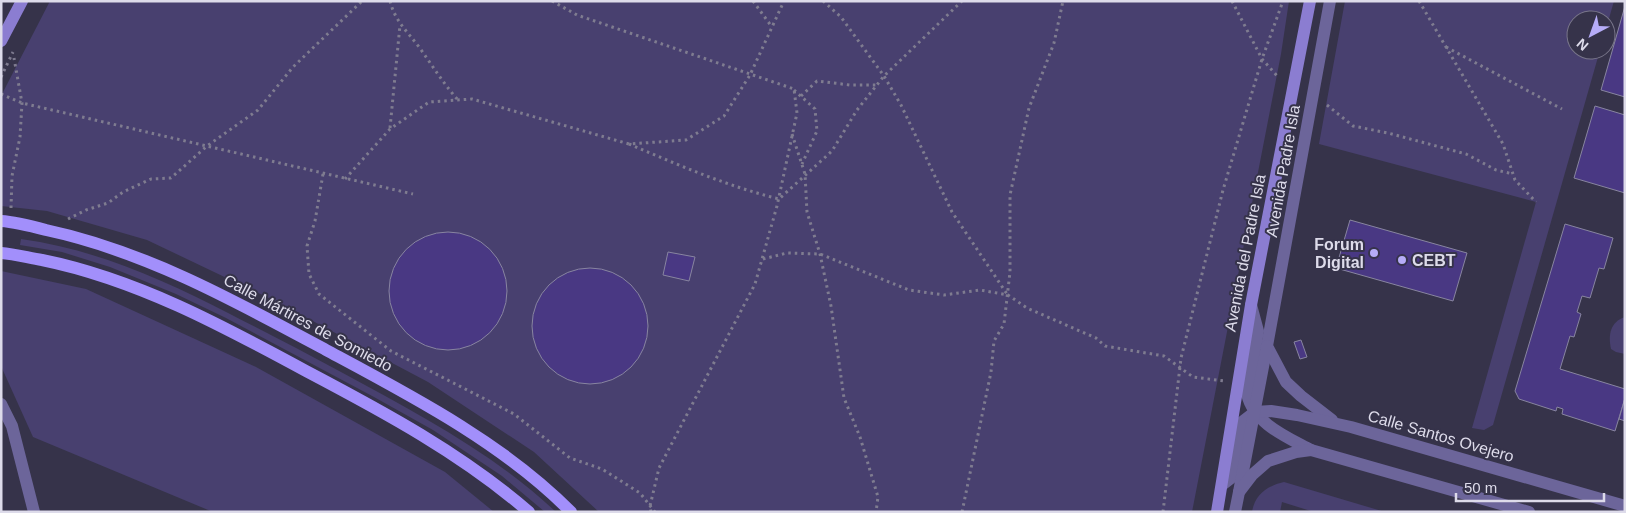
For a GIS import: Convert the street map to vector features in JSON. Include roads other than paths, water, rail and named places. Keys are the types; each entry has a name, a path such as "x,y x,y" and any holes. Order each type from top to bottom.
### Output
{"main road":[{"path":"1,41 22,1"},
{"name":"Avenida del Padre Isla","path":"1217,512 1251,305 1310,1"},
{"name":"Calle Mártires de Somiedo","path":"1,221 82,237 136,257 186,278 278,324 382,380 475,435 508,457 570,512"},
{"path":"1,253 74,266 121,282 177,305 272,352 383,412 483,474 529,512"}],"street":[{"name":"Avenida Padre Isla","path":"1239,492 1255,412 1270,352 1330,1"},
{"path":"1251,305 1258,331 1247,394 1249,403 1265,422 1283,435 1312,450 1529,512"},
{"name":"Calle Santos Ovejero","path":"1270,352 1286,382 1336,423"},
{"path":"1,404 12,426 34,512"},
{"path":"1222,486 1231,478 1242,422 1255,412"},
{"name":"Calle Santos Ovejero","path":"1255,412 1290,413 1336,423 1625,506"},
{"path":"1235,512 1239,492 1252,475 1268,461 1296,452 1312,450"}],"place":[{"name":"Forum Digital","path":"1374,253"},
{"name":"CEBT","path":"1402,260"}]}
